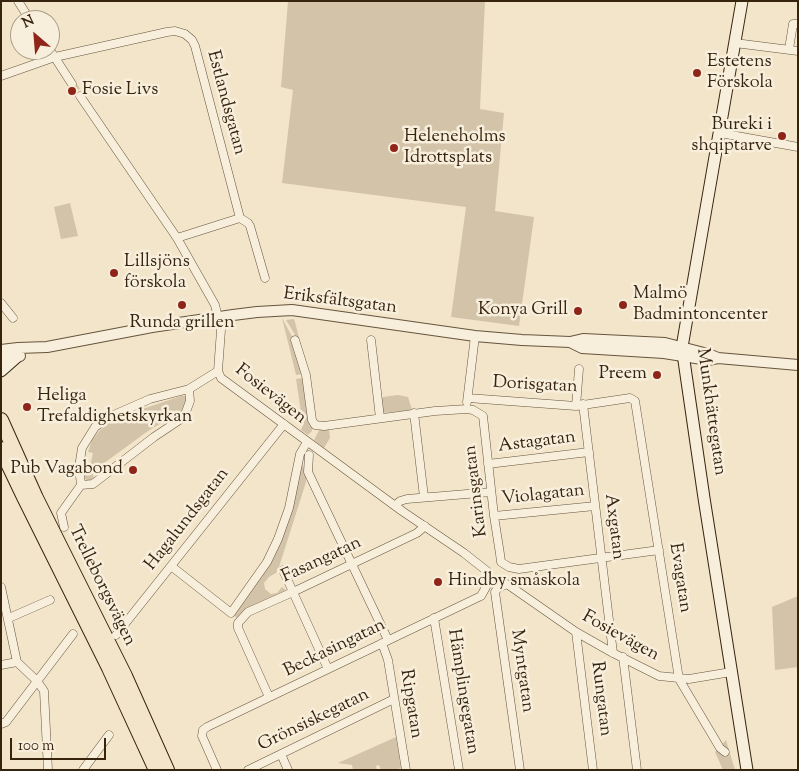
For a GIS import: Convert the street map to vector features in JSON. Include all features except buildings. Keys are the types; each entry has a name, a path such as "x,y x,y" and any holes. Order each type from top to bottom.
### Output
{"highway":[{"name":"Trelleborgsvägen","path":"1,420 36,498 125,676 167,770"},
{"name":"Trelleborgsvägen","path":"1,449 109,668 156,770"}],"main road":[{"name":"Munkhättegatan","path":"742,1 682,352 747,770"},
{"path":"1,371 18,356"}],"street":[{"path":"789,49 793,24 798,24"},
{"name":"Estlandsgatan","path":"60,57 167,32 181,32 189,36 195,46 240,218 248,222 250,226 264,278"},
{"path":"735,42 798,50"},
{"path":"1,76 49,60"},
{"path":"56,60 72,84"},
{"name":"Fosievägen","path":"80,96 177,238 215,305 221,330 218,371 221,378 488,572 486,587 481,596"},
{"path":"720,133 798,147"},
{"path":"177,238 240,218"},
{"path":"1,303 14,318"},
{"name":"Eriksfältsgatan","path":"1,350 48,346 152,326 257,312 292,310 475,336 570,342 582,348 664,353 682,352 708,360 718,358 798,365"},
{"path":"467,409 475,336"},
{"path":"295,340 306,375 312,420 315,425 324,426 414,413 467,409 474,410 483,416"},
{"path":"370,340 380,418"},
{"name":"Eriksfältsgatan","path":"1,360 48,346"},
{"name":"Axgatan","path":"579,369 580,405 589,452 594,506 614,653"},
{"path":"64,527 61,513 81,485 79,467 82,448 95,427 109,417 150,398 189,389 218,371"},
{"path":"81,485 93,484 154,437 184,417 190,401 189,389"},
{"name":"Dorisgatan","path":"468,398 580,405 630,398"},
{"name":"Evagatan","path":"630,398 637,406 679,679 720,748 725,752"},
{"name":"Karinsgatan","path":"482,399 491,492 501,562 509,567 520,569 602,559"},
{"path":"414,413 424,497"},
{"name":"Hagalundsgatan","path":"116,635 284,424"},
{"path":"171,566 231,613 267,562 278,539 289,508 300,454 307,442"},
{"name":"Astagatan","path":"488,464 589,452"},
{"name":"Ripgatan","path":"309,455 308,472 352,564 385,642 406,770"},
{"path":"395,506 407,498 491,492"},
{"name":"Violagatan","path":"494,516 594,506"},
{"name":"Fasangatan","path":"269,697 238,628 238,623 248,612 417,533 425,526"},
{"path":"602,559 659,550"},
{"path":"283,570 328,669"},
{"name":"Fosievägen","path":"507,584 576,632 660,676 679,679 731,672"},
{"name":"Myntgatan","path":"507,584 498,588 495,592 520,770"},
{"path":"1,587 17,662 44,690 48,770"},
{"name":"Beckasingatan","path":"217,770 202,736 203,730 481,596"},
{"path":"9,618 50,600"},
{"name":"Hämplingegatan","path":"434,618 459,770"},
{"name":"Rungatan","path":"576,632 594,770"},
{"path":"1,724 6,722 73,634"},
{"path":"622,657 637,770"},
{"path":"1,665 17,662"},
{"name":"Grönsiskegatan","path":"248,770 394,700"},
{"path":"83,770 109,735"},
{"path":"281,754 288,770"}],"shaded area":[{"name":"Heleneholms Idrottsplats","path":"288,1 485,1 480,109 504,113 495,211 534,217 519,326 451,317 466,207 282,183 293,90 281,87"},
{"path":"70,203 78,236 61,239 54,207"},
{"path":"282,318 294,340 303,374 296,375"},
{"path":"294,319 299,338 297,338 286,320"},
{"path":"302,378 304,380 309,424 312,427 312,431 308,435 301,430 303,425 296,379"},
{"path":"398,395 408,397 412,410 382,413 380,402 383,397"},
{"path":"186,396 187,401 182,415 178,413 148,431 92,472 94,478 89,481 86,480 83,473 88,474 93,453 88,452 92,440 99,431 110,422 125,415"},
{"path":"329,429 330,438 324,448 314,440 319,430"},
{"path":"301,459 306,482 279,567 276,573 264,583 265,589 271,594 277,593 282,587 286,590 243,611 238,619 234,615 270,558"},
{"path":"798,596 798,667 775,670 772,607"},
{"path":"396,737 401,768 381,770 379,765 376,766 377,770 353,770 352,765 338,763"},
{"path":"726,740 735,770 723,770 715,752"}],"tunnel":[{"path":"72,84 80,96"}],"place":[{"name":"Estetens Förskola","path":"697,73"},
{"name":"Fosie Livs","path":"72,91"},
{"name":"Bureki i shqiptarve","path":"782,136"},
{"name":"Heleneholms Idrottsplats","path":"394,148"},
{"name":"Lillsjöns förskola","path":"114,273"},
{"name":"Runda grillen","path":"182,305"},
{"name":"Malmö Badmintoncenter","path":"623,305"},
{"name":"Konya Grill","path":"578,311"},
{"name":"Preem","path":"657,375"},
{"name":"Heliga Trefaldighetskyrkan","path":"27,407"},
{"name":"Pub Vagabond","path":"133,470"},
{"name":"Hindby småskola","path":"438,582"}]}
